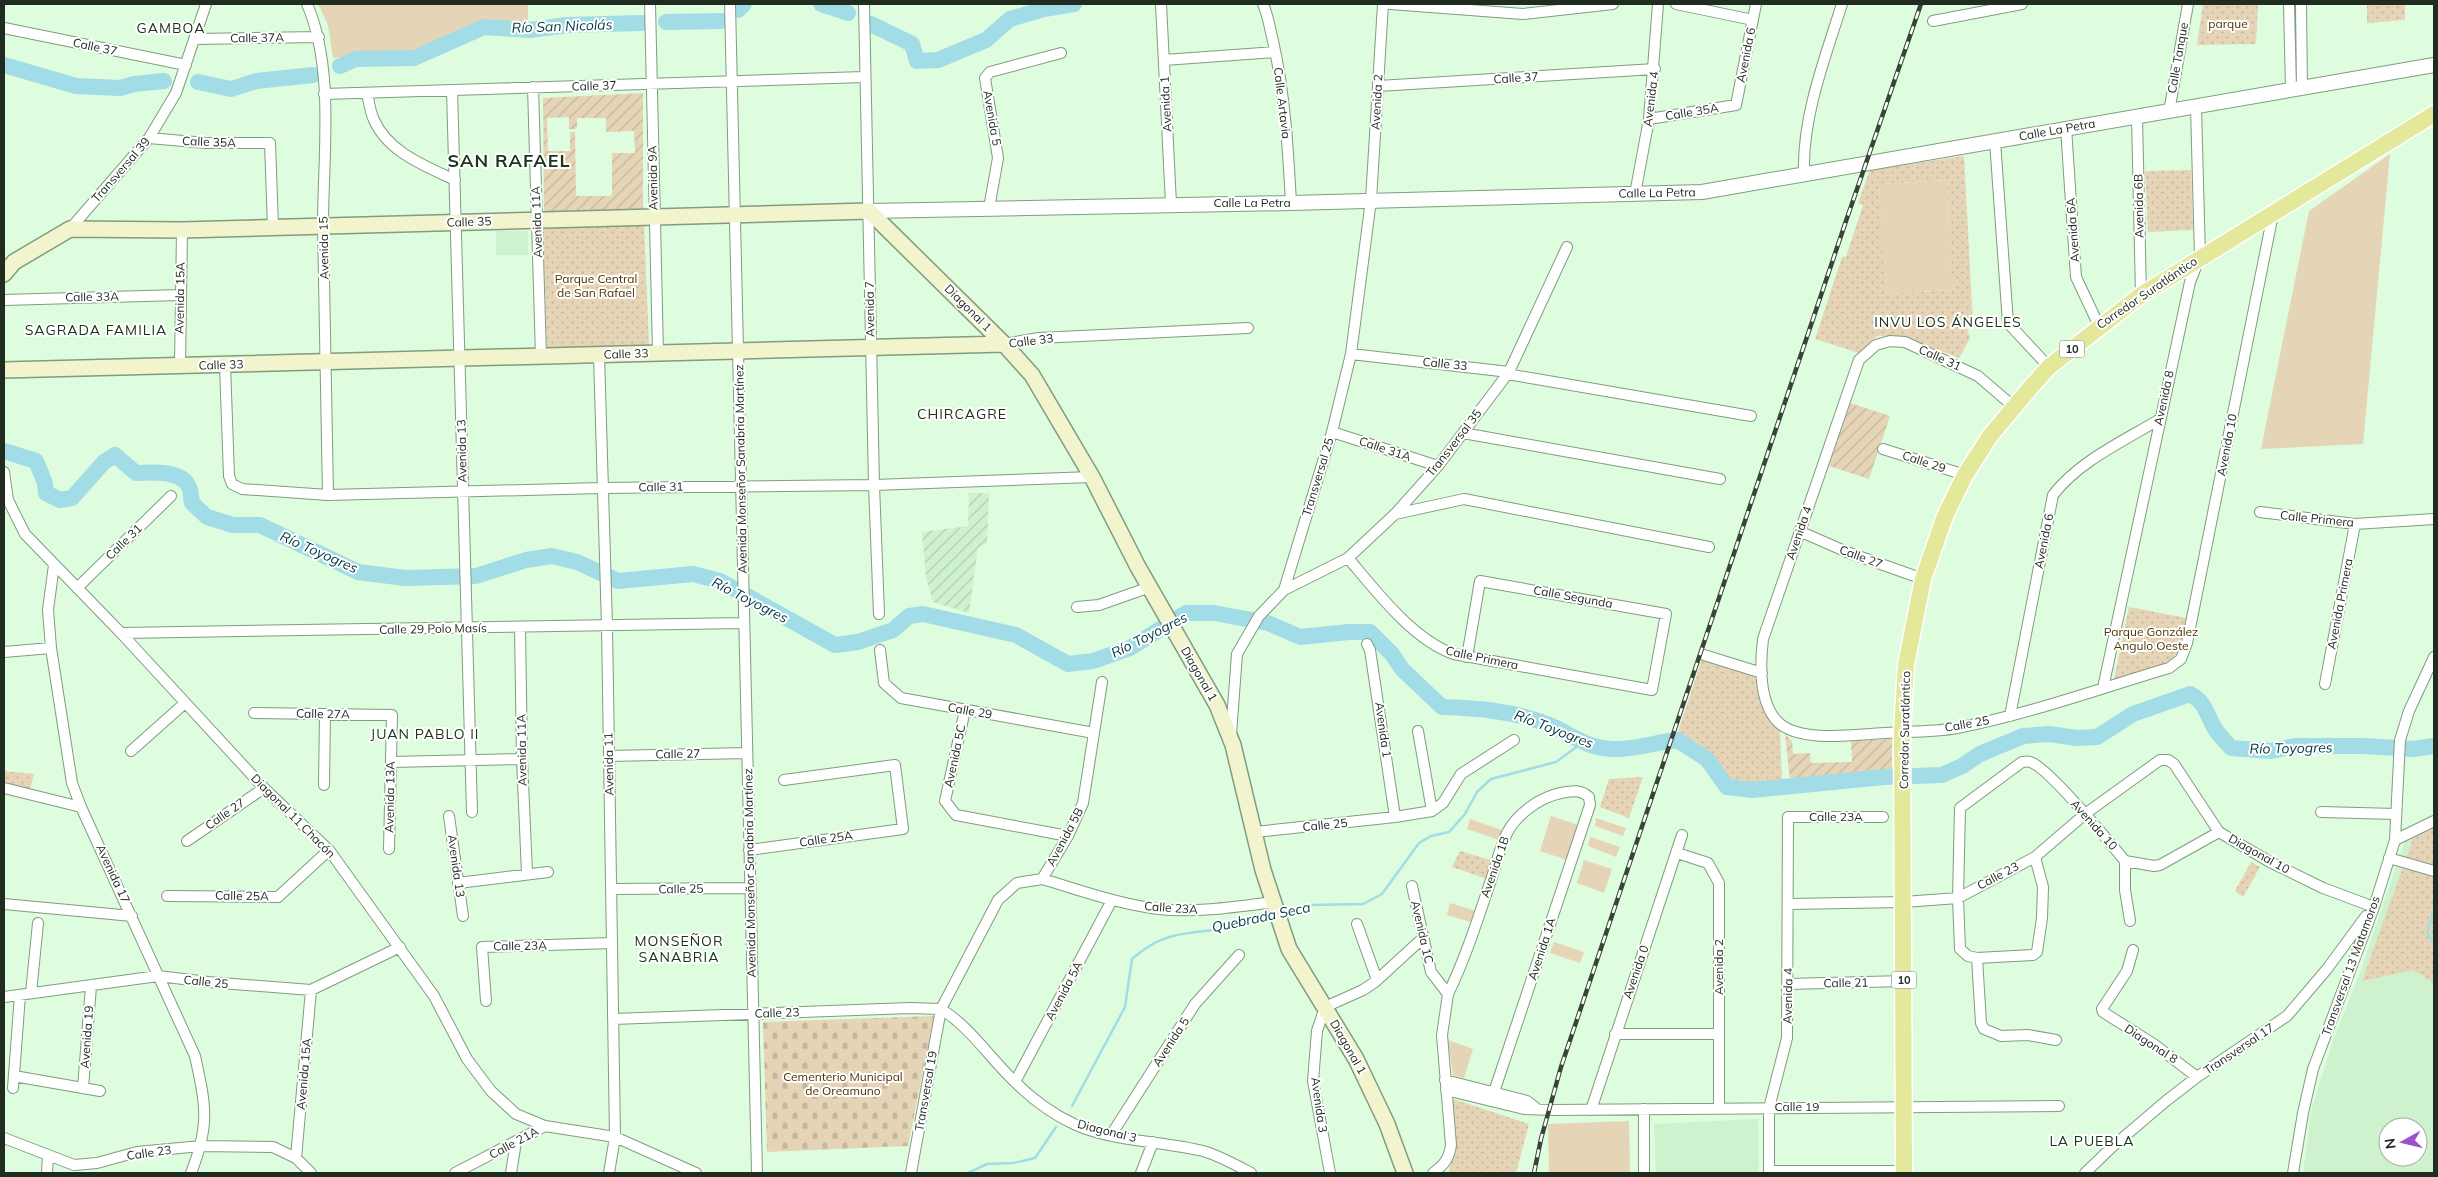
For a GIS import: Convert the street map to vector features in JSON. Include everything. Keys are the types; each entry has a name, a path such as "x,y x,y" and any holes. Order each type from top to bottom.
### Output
{"main road":[{"name":"Corredor Suratlántico","path":"1904,1172 1904,762 1902,731 1906,665 1923,580 1945,516 1965,475 1990,436 2049,367 2099,326 2141,295 2200,257 2434,114"},
{"name":"Calle 35","path":"70,229 182,230 869,211"},
{"name":"Diagonal 1","path":"869,211 1004,344 1032,375 1092,478 1150,588 1217,705 1231,738 1273,904 1281,926 1299,968 1325,1007 1371,1089 1405,1173"},
{"name":"Transversal 39","path":"4,274 14,262 70,229"},
{"name":"Calle 33","path":"4,370 1004,344"}],"street":[{"name":"Transversal 39","path":"70,229 149,138 176,92 206,4"},
{"name":"Avenida 15","path":"307,4 319,36 324,94 323,226 328,495"},
{"name":"Avenida 9A","path":"650,4 650,84 658,353"},
{"name":"Avenida Monseñor Sanabria Martínez","path":"730,4 757,1173"},
{"name":"Avenida 7","path":"864,4 864,77 869,211 874,485 879,614"},
{"name":"Avenida 1","path":"1161,4 1171,204"},
{"name":"Calle Artavia","path":"1263,4 1275,52 1287,133 1291,203"},
{"name":"Avenida 2","path":"1371,200 1383,4"},
{"path":"1390,4 1483,8 1523,14 1614,4"},
{"name":"Avenida 4","path":"1635,194 1649,119 1658,4"},
{"path":"1676,4 1752,20"},
{"name":"Avenida 6","path":"1736,105 1756,4"},
{"path":"1804,174 1809,120 1842,4"},
{"path":"1933,21 2022,4"},
{"name":"Calle Tanque","path":"2169,112 2188,4"},
{"path":"2290,4 2297,89"},
{"path":"2297,89 2300,4"},
{"name":"Calle 37","path":"4,28 186,66"},
{"name":"Calle 37A","path":"195,39 319,36"},
{"path":"1164,60 1275,52"},
{"name":"Avenida 5","path":"989,208 998,158 985,78 990,72 1061,53"},
{"name":"Calle La Petra","path":"869,211 1291,203 1702,192 2434,65"},
{"name":"Calle 37","path":"1378,86 1654,69"},
{"name":"Calle 37","path":"324,94 864,77"},
{"name":"Avenida 11A","path":"533,88 541,356"},
{"name":"Avenida 13","path":"452,90 469,760 472,812"},
{"path":"367,93 374,120 387,140 416,161 455,180"},
{"name":"Calle 35A","path":"1649,119 1736,105"},
{"name":"Avenida 8","path":"2104,688 2190,282 2200,257 2196,107"},
{"name":"Avenida 6B","path":"2137,117 2141,295"},
{"name":"Avenida 6A","path":"2066,128 2076,277 2099,326"},
{"name":"Calle 35A","path":"149,138 206,143 270,143 274,227"},
{"path":"1995,141 2008,322 2049,367"},
{"name":"Transversal 25","path":"1231,738 1237,654 1259,616 1284,590 1332,432 1351,354 1371,200"},
{"name":"Avenida 10","path":"2169,668 2181,659 2187,643 2273,214"},
{"name":"Avenida 15A","path":"180,366 182,230"},
{"name":"Transversal 35","path":"1284,590 1348,558 1395,514 1438,466 1508,373 1567,247"},
{"name":"Calle 33A","path":"4,300 180,295"},
{"name":"Calle 33","path":"1004,344 1039,338 1248,328"},
{"name":"Calle 31","path":"1859,360 1876,345 1890,341 1905,342 1978,376 2014,408"},
{"name":"Calle 33","path":"1351,354 1508,373 1751,416"},
{"name":"Avenida 11","path":"599,355 601,488 607,626 615,1137 609,1173"},
{"name":"Avenida 4","path":"1767,709 1762,673 1763,639 1859,360"},
{"name":"Calle 31","path":"225,365 229,476 232,484 242,489 328,495 601,488 874,485 1092,478"},
{"name":"Avenida 6","path":"2010,716 2054,495 2060,487 2088,464 2160,419"},
{"name":"Calle 31A","path":"1332,432 1438,466"},
{"path":"1463,433 1720,479"},
{"name":"Calle 29","path":"1883,449 1965,475"},
{"name":"Diagonal 11 Chacón","path":"4,472 8,500 25,534 121,633 264,788 329,850 434,996 466,1059 491,1091 516,1114 545,1126 615,1137 696,1173"},
{"name":"Calle 31","path":"78,588 171,496"},
{"path":"1395,514 1464,499 1709,547"},
{"name":"Calle Primera","path":"2260,512 2355,524 2434,519"},
{"name":"Avenida Primera","path":"2325,684 2355,524"},
{"name":"Calle 27","path":"1799,531 1847,552 1923,580"},
{"name":"Calle Primera","path":"1348,558 1384,600 1440,650 1467,657 1652,690"},
{"name":"Avenida 17","path":"54,565 48,610 51,648 72,783 81,807 195,1056 206,1120 202,1146 191,1173"},
{"name":"Calle Segunda","path":"1467,657 1480,581 1666,614 1652,690"},
{"path":"1077,607 1099,605 1150,588"},
{"name":"Calle 29 Polo Masís","path":"121,633 744,623"},
{"name":"Avenida 11A","path":"520,628 522,759 527,873"},
{"name":"Avenida 1","path":"1367,644 1372,660 1395,818"},
{"path":"4,652 51,648"},
{"name":"Calle 29","path":"880,650 884,683 901,698 1094,733"},
{"path":"1704,655 1762,673"},
{"name":"Transversal 13 Matamoros","path":"2293,1173 2303,1113 2313,1069 2374,907 2394,840 2400,740 2409,710 2434,657"},
{"name":"Calle 25","path":"1767,709 1778,723 1793,732 1831,736 1954,728 2010,716 2169,668"},
{"name":"Avenida 5B","path":"941,1009 998,900 1017,882 1042,879 1068,836 1083,803 1102,682"},
{"path":"131,751 185,703"},
{"name":"Avenida 5C","path":"965,710 945,801 956,815 1068,836"},
{"name":"Calle 27A","path":"254,713 392,715"},
{"path":"324,785 325,714"},
{"name":"Avenida 13A","path":"389,849 392,715"},
{"path":"1418,731 1432,811"},
{"path":"1395,818 1432,811 1443,803 1461,774 1514,740"},
{"name":"Calle 27","path":"609,756 748,753"},
{"path":"391,762 522,759"},
{"name":"Calle 23","path":"1789,904 1904,902 1958,898 2035,857 2085,814 2160,760 2168,760 2174,764"},
{"name":"Avenida 10","path":"1958,898 1960,808 2022,762 2030,762 2040,769 2085,814 2126,861 2125,890 2130,921"},
{"name":"Diagonal 10","path":"2174,764 2219,832 2270,862 2323,888 2374,907"},
{"name":"Calle 25A","path":"749,850 903,829 895,765 784,780"},
{"path":"4,788 81,807"},
{"name":"Calle 27","path":"187,841 264,788"},
{"name":"Avenida 1B","path":"1448,994 1461,967 1507,832 1526,810 1558,794 1578,790 1589,797"},
{"name":"Avenida 1A","path":"1492,1097 1590,805 1589,797"},
{"path":"2320,812 2396,814"},
{"name":"Avenida 13","path":"449,816 462,916"},
{"name":"Avenida 4","path":"1769,1172 1769,1108 1787,1038 1788,817"},
{"name":"Calle 23A","path":"1788,817 1883,817"},
{"name":"Calle 25","path":"1255,832 1395,818"},
{"path":"2394,840 2434,821"},
{"path":"2126,861 2154,866 2160,865 2219,832"},
{"name":"Avenida 0","path":"1591,1110 1682,835"},
{"name":"Calle 25A","path":"167,896 278,897 329,850"},
{"name":"Avenida 2","path":"1677,853 1708,863 1719,883 1719,1108"},
{"path":"1958,898 1960,949 1968,956 1977,958 2033,955 2039,947 2043,888 2035,857"},
{"path":"2389,858 2434,871"},
{"path":"458,883 527,873 548,872"},
{"name":"Calle 23A","path":"1042,879 1112,900 1158,909 1206,910 1273,904"},
{"name":"Avenida 1C","path":"1412,886 1432,972 1448,994"},
{"name":"Calle 25","path":"611,890 750,888"},
{"name":"Avenida 5A","path":"1015,1082 1112,900"},
{"path":"4,904 132,916"},
{"name":"Transversal 17","path":"2085,1173 2112,1147 2197,1077 2287,1016 2374,907"},
{"path":"13,1088 25,994 38,923"},
{"path":"1357,924 1377,980"},
{"path":"1325,1007 1363,990 1377,980 1424,937"},
{"name":"Calle 23A","path":"486,1001 482,946 612,943"},
{"path":"311,990 400,947"},
{"name":"Diagonal 8","path":"2133,950 2127,971 2102,1009 2103,1012 2155,1045 2197,1077"},
{"name":"Avenida 5","path":"1111,1135 1195,1004 1239,955"},
{"path":"1977,958 1981,1023 1988,1032 2001,1036 2028,1035 2056,1040"},
{"name":"Calle 25","path":"4,997 158,976 311,990"},
{"name":"Calle 21","path":"1788,984 1904,981"},
{"name":"Avenida 19","path":"83,1088 91,986"},
{"name":"Avenida 15A","path":"296,1158 311,990"},
{"path":"1433,1173 1444,1165 1450,1151 1452,1134 1442,1035 1448,994"},
{"name":"Avenida 3","path":"1325,1007 1318,1031 1313,1082 1330,1173"},
{"name":"Calle 23","path":"613,1019 910,1008 941,1009"},
{"name":"Diagonal 3","path":"941,1009 956,1019 1015,1082 1046,1107 1077,1125 1111,1135 1214,1155 1251,1173"},
{"name":"Transversal 19","path":"911,1173 941,1009"},
{"path":"1616,1034 1719,1034"},
{"path":"14,1076 100,1091"},
{"name":"Calle 19","path":"1446,1085 1492,1097 1527,1101 1536,1108 1591,1110 2059,1106"},
{"path":"1644,1109 1644,1173"},
{"name":"Calle 21A","path":"455,1173 545,1126"},
{"name":"Calle 23","path":"4,1138 74,1165 97,1168 137,1152 202,1146 273,1147 296,1158 311,1173"},
{"path":"511,1173 516,1142"},
{"path":"1140,1173 1153,1142"},
{"path":"47,1173 48,1154"},
{"path":"1769,1172 1904,1172"}],"shaded area":[{"path":"496,231 528,231 528,255 496,255"},
{"path":"969,493 989,493 987,543 978,548 969,613 933,602 926,577 922,532 968,526"},
{"path":"2434,822 2434,1173 2303,1173 2312,1107 2333,1041 2362,967 2407,834"},
{"path":"1758,1119 1759,1173 1656,1173 1654,1124"}],"green space":[{"path":"318,4 528,4 528,22 476,22 448,41 414,52 370,53 333,58 328,25"},
{"name":"parque","path":"2203,4 2258,5 2256,44 2197,45"},
{"path":"2367,4 2405,4 2405,20 2367,23"},
{"path":"643,93 643,211 544,213 543,98","holes":["569,117 569,129 577,129 577,118 606,118 606,132 634,131 635,153 612,153 612,196 576,196 575,132 570,132 570,151 548,151 547,118"]},
{"path":"2390,154 2363,444 2261,449 2309,211"},
{"path":"1964,156 1973,324 1966,325 1970,338 1959,358 1905,337 1877,336 1859,353 1815,339 1842,257 1846,257 1863,205 1858,203 1870,170","holes":["1947,180 1953,290 1885,294 1879,184"]},
{"path":"2191,170 2193,230 2148,232 2145,171"},
{"path":"1947,180 1953,290 1884,294 1879,184"},
{"name":"Parque Central de San Rafael","path":"644,222 649,346 547,350 543,225"},
{"path":"1850,403 1890,416 1869,479 1829,466"},
{"name":"Parque González Angulo Oeste","path":"2129,607 2186,618 2182,640 2178,652 2167,662 2114,679"},
{"path":"1702,659 1758,678 1766,716 1780,730 1782,781 1752,784 1730,782 1711,755 1677,735"},
{"path":"1785,734 1792,741 1793,754 1810,753 1811,763 1852,762 1851,741 1892,739 1892,773 1826,776 1790,781"},
{"path":"4,771 34,774 30,789 4,783"},
{"path":"1643,777 1629,818 1600,807 1609,779"},
{"path":"1551,816 1578,825 1567,860 1540,851"},
{"path":"1596,818 1626,828 1623,836 1595,826"},
{"path":"1470,819 1502,830 1499,840 1467,829"},
{"path":"2434,827 2434,983 2413,970 2362,981 2414,836"},
{"path":"1590,837 1620,847 1616,857 1588,846"},
{"path":"1460,851 1494,861 1487,879 1452,867"},
{"path":"1584,860 1612,869 1604,893 1577,883"},
{"path":"2251,862 2260,867 2243,897 2235,891"},
{"path":"1450,903 1476,911 1471,922 1447,915"},
{"path":"1554,942 1584,952 1580,963 1550,953"},
{"name":"Cementerio Municipal de Oreamuno","path":"934,1016 908,1146 767,1152 763,1022"},
{"path":"1448,1040 1473,1049 1464,1078 1453,1075"},
{"path":"1447,1097 1529,1124 1516,1173 1448,1173 1456,1149"},
{"path":"1629,1121 1630,1173 1549,1173 1548,1124"}],"waterway":[{"name":"Río San Nicolás","path":"738,10 744,4"},
{"name":"Río San Nicolás","path":"821,4 848,13"},
{"name":"Río San Nicolás","path":"871,24 912,44 917,61 938,60 986,40 1010,19 1044,9 1074,4"},
{"name":"Río San Nicolás","path":"666,22 721,21"},
{"name":"Río San Nicolás","path":"340,66 356,59 414,58 484,27 530,30 567,25 642,23"},
{"name":"Río San Nicolás","path":"4,65 76,86 120,88 134,84 164,81"},
{"name":"Río San Nicolás","path":"198,82 231,89 256,81 313,75"},
{"name":"Río Toyogres","path":"4,451 36,461 45,483 46,493 60,500 72,498 104,462 115,455 136,473 166,473 185,481 190,489 192,503 207,517 233,525 260,525 358,572 405,578 476,576 526,560 552,556 577,562 618,581 693,574 720,581 835,645 858,642 893,630 909,616 923,614 1016,635 1068,664 1093,661 1130,648 1186,613 1214,613 1268,623 1300,637 1370,632 1392,654 1402,669 1442,707 1482,709 1521,716 1547,724 1586,743 1603,748 1629,748 1677,740 1707,759 1727,787 1753,790 1884,777 1942,775 1962,766 1980,754 2023,736 2049,734 2077,738 2097,737 2133,714 2190,694 2200,701 2215,729 2231,748 2271,751 2295,746 2364,746 2413,749 2434,746"},
{"name":"Quebrada Seca","path":"1283,911 1312,905 1363,904 1382,894 1419,843 1431,836 1449,832 1465,814 1477,792 1491,779 1556,762 1582,743"},
{"path":"2434,908 2427,933 2434,944"},
{"name":"Quebrada Seca","path":"1072,1106 1125,1007 1132,959 1156,942 1167,938 1229,927 1273,913"},
{"name":"Quebrada Seca","path":"968,1173 987,1164 1014,1163 1035,1158 1056,1127"}],"railway":[{"path":"1534,1173 1541,1139 1561,1067 1921,4"}],"district":[{"name":"GAMBOA","path":"171,28"},
{"name":"SAN RAFAEL","path":"509,161"},
{"name":"INVU LOS ÁNGELES","path":"1948,322"},
{"name":"SAGRADA FAMILIA","path":"96,330"},
{"name":"CHIRCAGRE","path":"962,414"},
{"name":"JUAN PABLO II","path":"425,734"},
{"name":"MONSEÑOR SANABRIA","path":"679,950"},
{"name":"LA PUEBLA","path":"2092,1141"}]}
